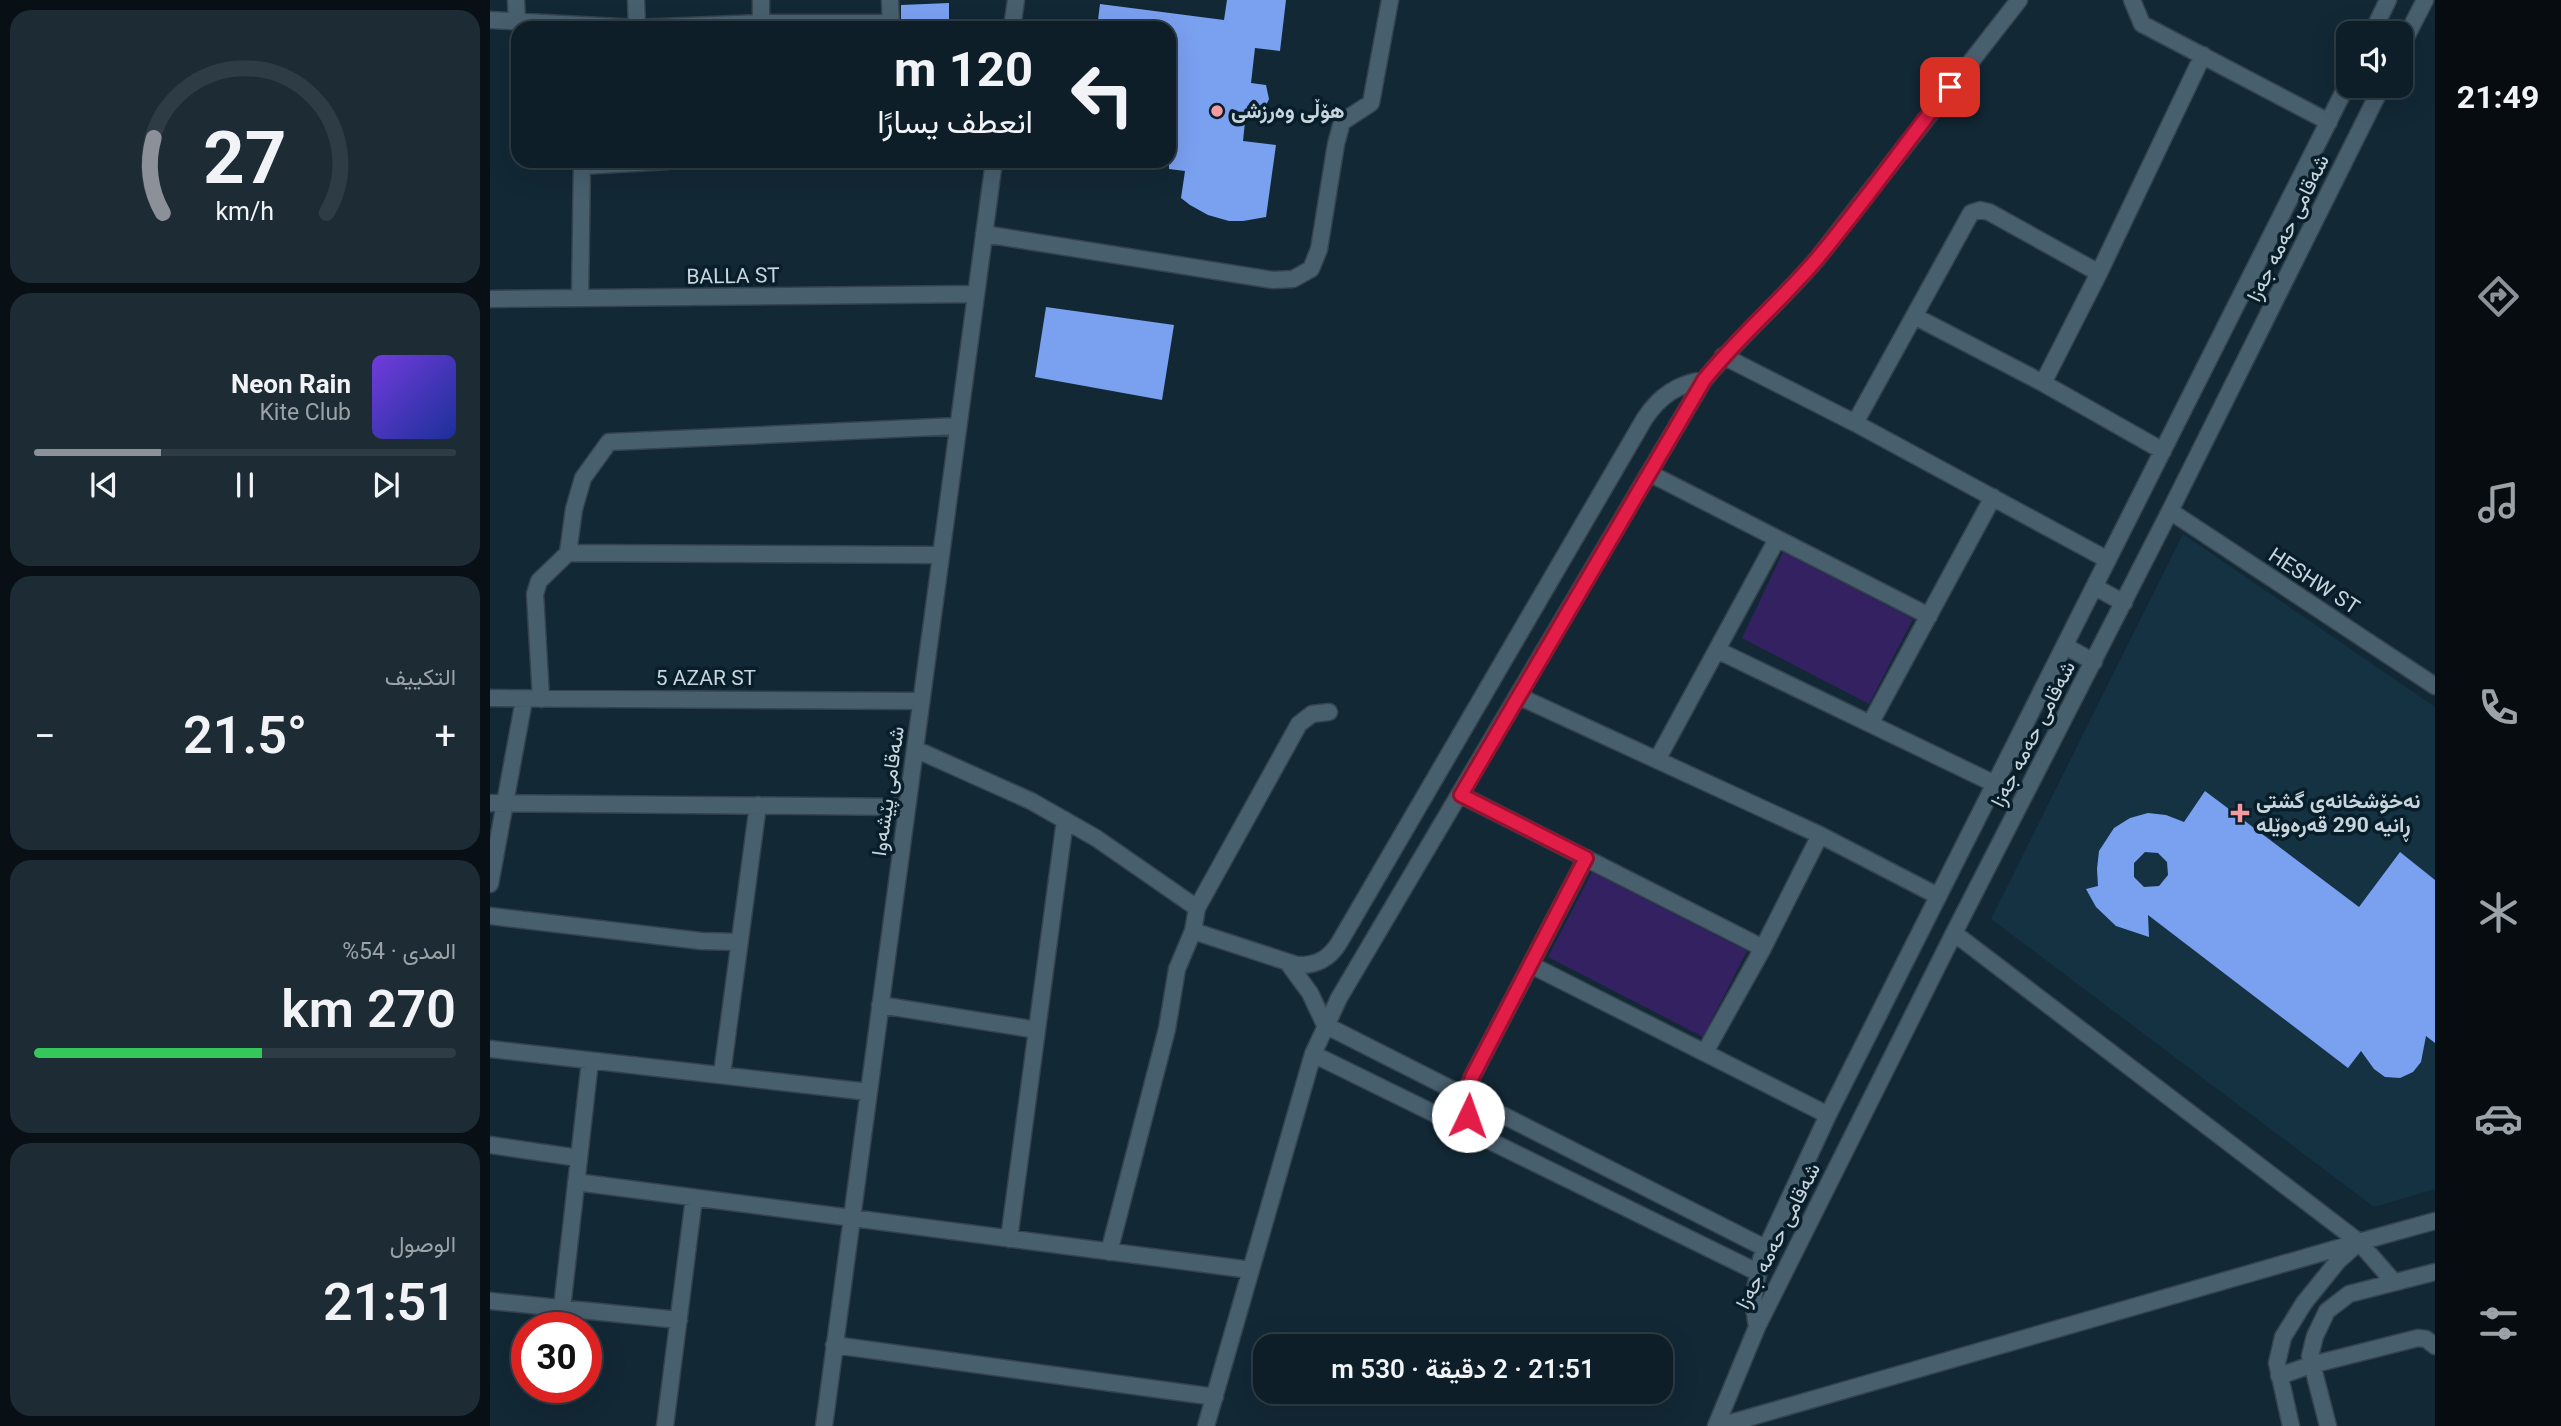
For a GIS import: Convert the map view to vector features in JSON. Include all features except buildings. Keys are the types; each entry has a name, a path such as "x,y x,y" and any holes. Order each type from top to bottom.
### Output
{"street":[{"path":"516,0 520,21"},
{"path":"636,0 637,21"},
{"path":"761,0 761,21"},
{"path":"890,0 891,21"},
{"path":"1013,21 1016,0"},
{"path":"984,234 1273,280 1293,279 1311,269 1319,249 1335,144 1342,122 1371,103 1390,0"},
{"path":"1206,1426 1313,1054 1339,998 1704,380 1723,356 1817,259 2019,0"},
{"path":"2132,0 2142,24 2329,122"},
{"path":"2378,21 2388,0"},
{"path":"2413,22 2424,0"},
{"path":"490,20 511,23"},
{"path":"2043,383 2099,274 2203,55"},
{"name":"شەقامی حەمە جەزا","path":"1757,1327 1753,1300 1757,1272 1765,1248 1828,1115 2341,98"},
{"name":"شەقامی حەمە جەزا","path":"1757,1327 2376,98"},
{"path":"580,298 582,168"},
{"name":"شەقامی پێشەوا","path":"824,1426 993,168"},
{"path":"1855,423 1969,217 1980,210 1989,212 2099,274"},
{"name":"BALLA ST","path":"490,299 976,294"},
{"path":"1914,316 2043,383 2163,451"},
{"path":"1723,356 1855,423 2108,560"},
{"path":"1193,931 1288,963 1306,966 1330,956 1645,418 1667,393 1686,384 1704,380"},
{"path":"541,699 535,594 539,581 568,553 574,509 583,478 609,442 958,426"},
{"path":"1649,473 1929,616"},
{"path":"1870,724 1993,497"},
{"name":"HESHW ST","path":"2170,511 2435,686"},
{"path":"1657,760 1777,539"},
{"path":"568,553 941,555"},
{"path":"2095,587 2124,603"},
{"path":"2065,646 2094,662"},
{"path":"1717,650 1995,783"},
{"path":"1518,696 1820,835 1938,896"},
{"name":"5 AZAR ST","path":"490,698 921,701"},
{"path":"490,884 498,803 524,699"},
{"path":"1109,1252 1167,1029 1177,969 1193,931 1197,908 1299,724 1312,714 1329,712"},
{"path":"915,749 1031,801 1065,820 1096,838 1197,908"},
{"path":"1461,795 1763,948"},
{"path":"498,803 907,807"},
{"path":"722,1074 758,805"},
{"path":"1009,1239 1065,820"},
{"path":"1705,1052 1763,948 1820,835"},
{"path":"1477,1135 1468,1116 1467,1095 1472,1077 1586,858"},
{"path":"490,916 739,942"},
{"path":"1954,933 2359,1242 2393,1282"},
{"path":"1288,963 1310,993 1325,1025 1765,1248"},
{"path":"1531,965 1828,1115"},
{"path":"880,1005 1037,1030"},
{"path":"490,1049 869,1092"},
{"path":"1313,1054 1757,1272"},
{"path":"562,1308 590,1060"},
{"path":"490,1145 579,1158"},
{"path":"576,1182 1251,1270"},
{"path":"665,1426 694,1198"},
{"path":"1718,1426 2435,1220"},
{"path":"2291,1426 2279,1376 2278,1350 2297,1315 2338,1261 2359,1242"},
{"path":"2328,1426 2310,1356 2315,1336 2327,1311 2350,1294 2435,1272"},
{"path":"490,1301 679,1320"},
{"path":"1718,1426 1757,1327"},
{"path":"2279,1376 2311,1365 2418,1338 2426,1339 2435,1346"},
{"path":"834,1345 1214,1397"}],"shaded area":[{"name":"نەخۆشخانەی گشتی ڕانیە 290 قەرەوێلە","path":"2183,534 2435,707 2435,1189 2374,1207 1991,919"},
{"path":"1783,552 1913,619 1869,704 1742,638"},
{"path":"1592,872 1747,951 1703,1037 1548,957"}],"place":[{"name":"هۆڵی وەرزشی","path":"1217,111"},
{"name":"نەخۆشخانەی گشتی ڕانیە 290 قەرەوێلە","path":"2240,813"}],"route":[{"path":"1468,1116 1467,1095 1472,1077 1586,858 1461,795 1704,380 1723,356 1817,259 1950,87"}]}
